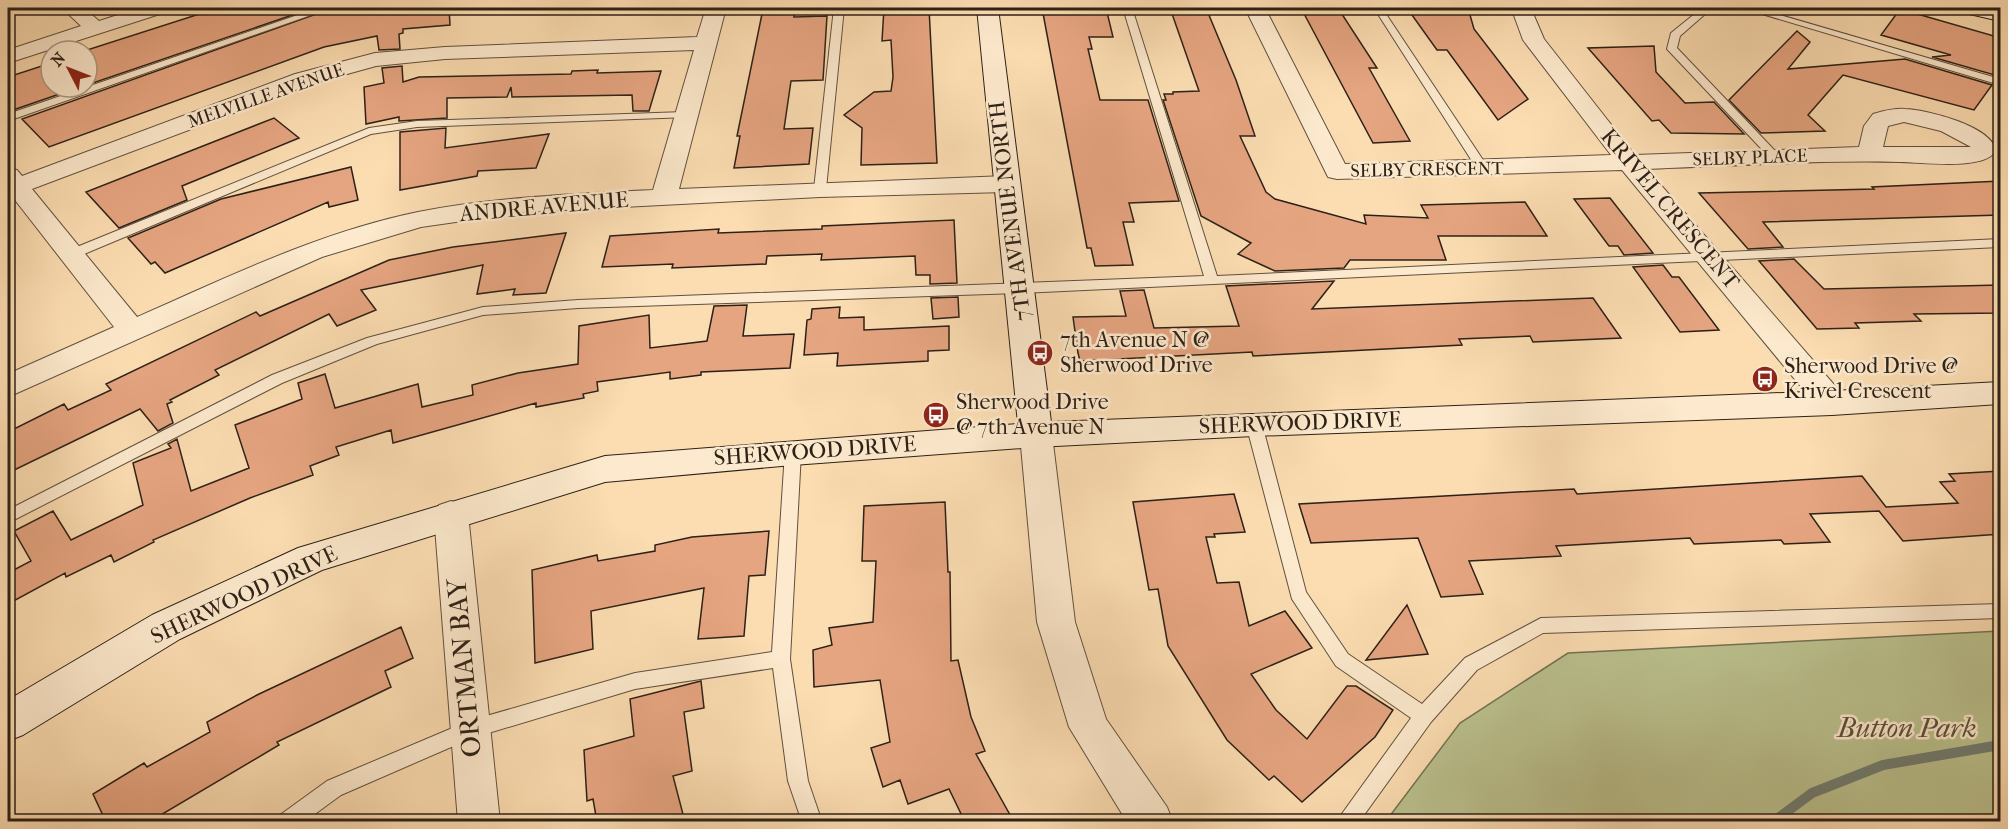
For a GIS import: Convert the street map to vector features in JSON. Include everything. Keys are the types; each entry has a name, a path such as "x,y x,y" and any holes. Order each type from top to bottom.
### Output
{"street":[{"path":"72,8 95,28"},
{"path":"8,57 159,8"},
{"path":"664,197 716,8"},
{"name":"7TH AVENUE NORTH","path":"987,8 1006,184 1021,289 1056,622 1089,727 1152,822"},
{"name":"SELBY CRESCENT","path":"1255,8 1337,172 1629,163"},
{"name":"KRIVEL CRESCENT","path":"1524,8 1522,10 1534,40 1629,163 1832,403"},
{"path":"1973,8 2001,15"},
{"name":"MELVILLE AVENUE","path":"12,181 303,79 375,60 445,53 706,43"},
{"name":"SELBY PLACE","path":"1629,163 1870,154"},
{"path":"12,181 131,329"},
{"name":"ANDRE AVENUE","path":"8,386 131,329 312,251 418,220 525,204 820,189 1006,184"},
{"name":"SHERWOOD DRIVE","path":"8,722 166,627 311,559 451,514 605,469 793,452 1036,435 1254,424 1832,403 2001,393"},
{"name":"ORTMAN BAY","path":"451,514 479,822"}],"lane":[{"path":"8,118 326,8"},
{"path":"820,189 839,8"},
{"path":"1127,8 1211,278"},
{"path":"1378,8 1483,169"},
{"path":"1707,8 1675,35 1672,49 1775,158"},
{"path":"1747,8 2001,82"},
{"path":"72,255 369,131 417,124 685,115"},
{"path":"8,517 277,380 372,341 483,311 578,304 1021,289 1211,278 2001,243"},
{"path":"1254,424 1298,594 1342,660 1424,716"},
{"path":"793,452 781,659 798,781 812,822"},
{"path":"1346,822 1424,716 1471,664 1541,626 2001,611"},
{"path":"287,822 334,788 469,730 636,681 781,659"}],"green space":[{"name":"Button Park","path":"2000,631 2000,821 1386,821 1460,723 1568,653"}],"building":[{"path":"218,8 313,8 99,81 99,46"},
{"path":"333,8 449,8 450,25 403,29 403,33 399,34 400,49 379,50 377,36 324,47 49,147 22,119 78,99 99,99 99,92"},
{"path":"795,8 794,17 827,16 823,80 791,81 784,129 813,128 809,164 734,168 740,136 737,136 763,9"},
{"path":"884,8 929,8 937,163 861,165 862,128 844,115 874,92 891,91 893,77 891,40 882,41"},
{"path":"1042,8 1106,8 1113,37 1089,37 1092,49 1088,49 1100,100 1148,100 1179,201 1129,203 1134,222 1123,222 1133,265 1095,266 1091,248 1087,248"},
{"path":"1170,8 1206,8 1236,80 1255,136 1240,136 1266,192 1275,199 1366,224 1364,215 1428,218 1421,205 1525,202 1547,236 1438,236 1446,260 1350,260 1344,268 1275,271 1238,254 1251,243 1201,216 1163,100 1166,100 1164,94 1199,91"},
{"path":"1301,8 1338,8 1377,68 1369,68 1410,141 1373,143"},
{"path":"1407,8 1468,8 1474,29 1528,99 1498,120 1447,50 1437,50"},
{"path":"1900,9 2001,38 2001,72 1998,76 1932,57 1951,55 1881,35"},
{"path":"1797,31 1810,42 1788,69 1905,59 1992,85 1974,110 1843,75 1808,115 1825,131 1761,133 1729,100"},
{"path":"1654,46 1656,72 1685,103 1714,102 1744,134 1671,133 1659,120 1652,121 1588,48"},
{"path":"402,66 403,82 419,77 571,74 572,71 598,70 597,73 661,71 649,111 633,111 632,95 512,97 511,87 507,97 447,98 447,118 399,121 399,117 366,124 364,87 384,83 382,68"},
{"path":"39,67 39,99 45,99 13,110 8,104 8,77"},
{"path":"274,118 299,138 182,186 187,200 119,228 86,192"},
{"path":"446,128 445,148 549,134 536,168 478,171 477,176 400,190 400,132"},
{"path":"351,167 358,200 329,207 328,202 165,273 155,262 151,264 128,238 221,199"},
{"path":"2001,181 2001,215 1763,222 1783,247 1748,249 1699,193 1874,189 1872,187"},
{"path":"1610,198 1653,253 1624,255 1618,246 1609,246 1574,199"},
{"path":"954,220 957,283 930,284 930,275 916,275 915,256 821,260 822,254 767,256 766,264 672,268 673,264 602,267 610,236 719,229 718,233 822,229 822,226"},
{"path":"566,233 546,293 513,295 515,289 477,294 483,265 361,290 376,310 337,326 329,314 215,370 219,375 170,400 172,402 167,404 173,423 158,431 140,409 8,473 8,432 64,404 68,410 111,390 106,384 256,312 260,316 389,260 453,247"},
{"path":"1794,259 1824,289 2001,285 2001,313 1914,314 1921,321 1855,323 1859,328 1817,329 1759,261"},
{"path":"1663,265 1672,277 1679,277 1719,330 1680,332 1633,267"},
{"path":"1334,281 1312,309 1593,298 1621,338 1533,342 1530,336 1459,339 1462,345 1253,356 1252,352 1080,361 1073,317 1126,316 1120,291 1144,290 1154,328 1239,326 1226,286"},
{"path":"958,297 959,317 933,319 931,298"},
{"path":"747,305 743,336 794,334 790,368 701,372 701,375 670,379 670,372 597,382 598,391 583,394 584,398 536,407 536,403 393,443 391,430 336,447 339,455 310,466 313,475 250,498 153,540 154,542 114,562 111,555 66,577 65,573 8,604 8,573 31,561 14,531 53,511 71,540 143,505 133,463 171,448 168,444 177,439 191,491 249,468 235,425 302,399 298,383 325,374 335,408 418,384 422,407 473,395 472,385 518,373 578,364 579,326 649,315 650,348 707,341 714,306"},
{"path":"840,307 839,318 864,317 864,330 949,326 949,350 928,351 928,361 837,366 838,353 804,355 807,320 811,319 812,309"},
{"path":"2001,471 2001,534 1903,541 1879,511 1810,514 1830,542 1784,544 1781,540 1694,544 1690,538 1556,546 1561,556 1469,561 1483,594 1441,597 1418,538 1311,543 1299,504 1574,489 1577,494 1862,476 1886,507 1958,503 1940,482 1955,481 1949,474"},
{"path":"1234,494 1245,532 1214,534 1215,537 1206,537 1217,583 1239,582 1249,626 1285,611 1312,648 1251,674 1276,710 1307,739 1347,686 1356,686 1393,710 1375,737 1302,802 1274,776 1269,780 1227,740 1168,646 1158,589 1149,590 1133,502"},
{"path":"945,502 948,572 950,572 951,661 958,660 971,717 985,751 976,754 1014,822 965,822 949,789 908,804 900,780 883,787 871,748 890,742 880,680 814,687 813,650 832,645 829,628 873,622 876,561 862,561 864,506"},
{"path":"769,531 765,575 749,576 744,636 698,639 704,588 591,611 593,649 535,663 532,570 597,555 598,561 655,551 655,545 692,537"},
{"path":"1407,605 1428,654 1366,660"},
{"path":"401,627 413,658 385,671 391,687 277,742 279,745 149,822 106,822 93,794 144,763 147,767 210,732 207,722 257,695"},
{"path":"701,681 704,708 684,712 692,771 673,776 685,822 597,822 593,799 587,801 584,750 634,736 630,699"}],"waterway":[{"path":"1773,822 1812,793 1883,765 2000,745"}],"place":[{"name":"7th Avenue N @ Sherwood Drive","path":"1040,353"},
{"name":"Sherwood Drive @ Krivel Crescent","path":"1765,379"},
{"name":"Sherwood Drive @ 7th Avenue N","path":"936,415"}]}
